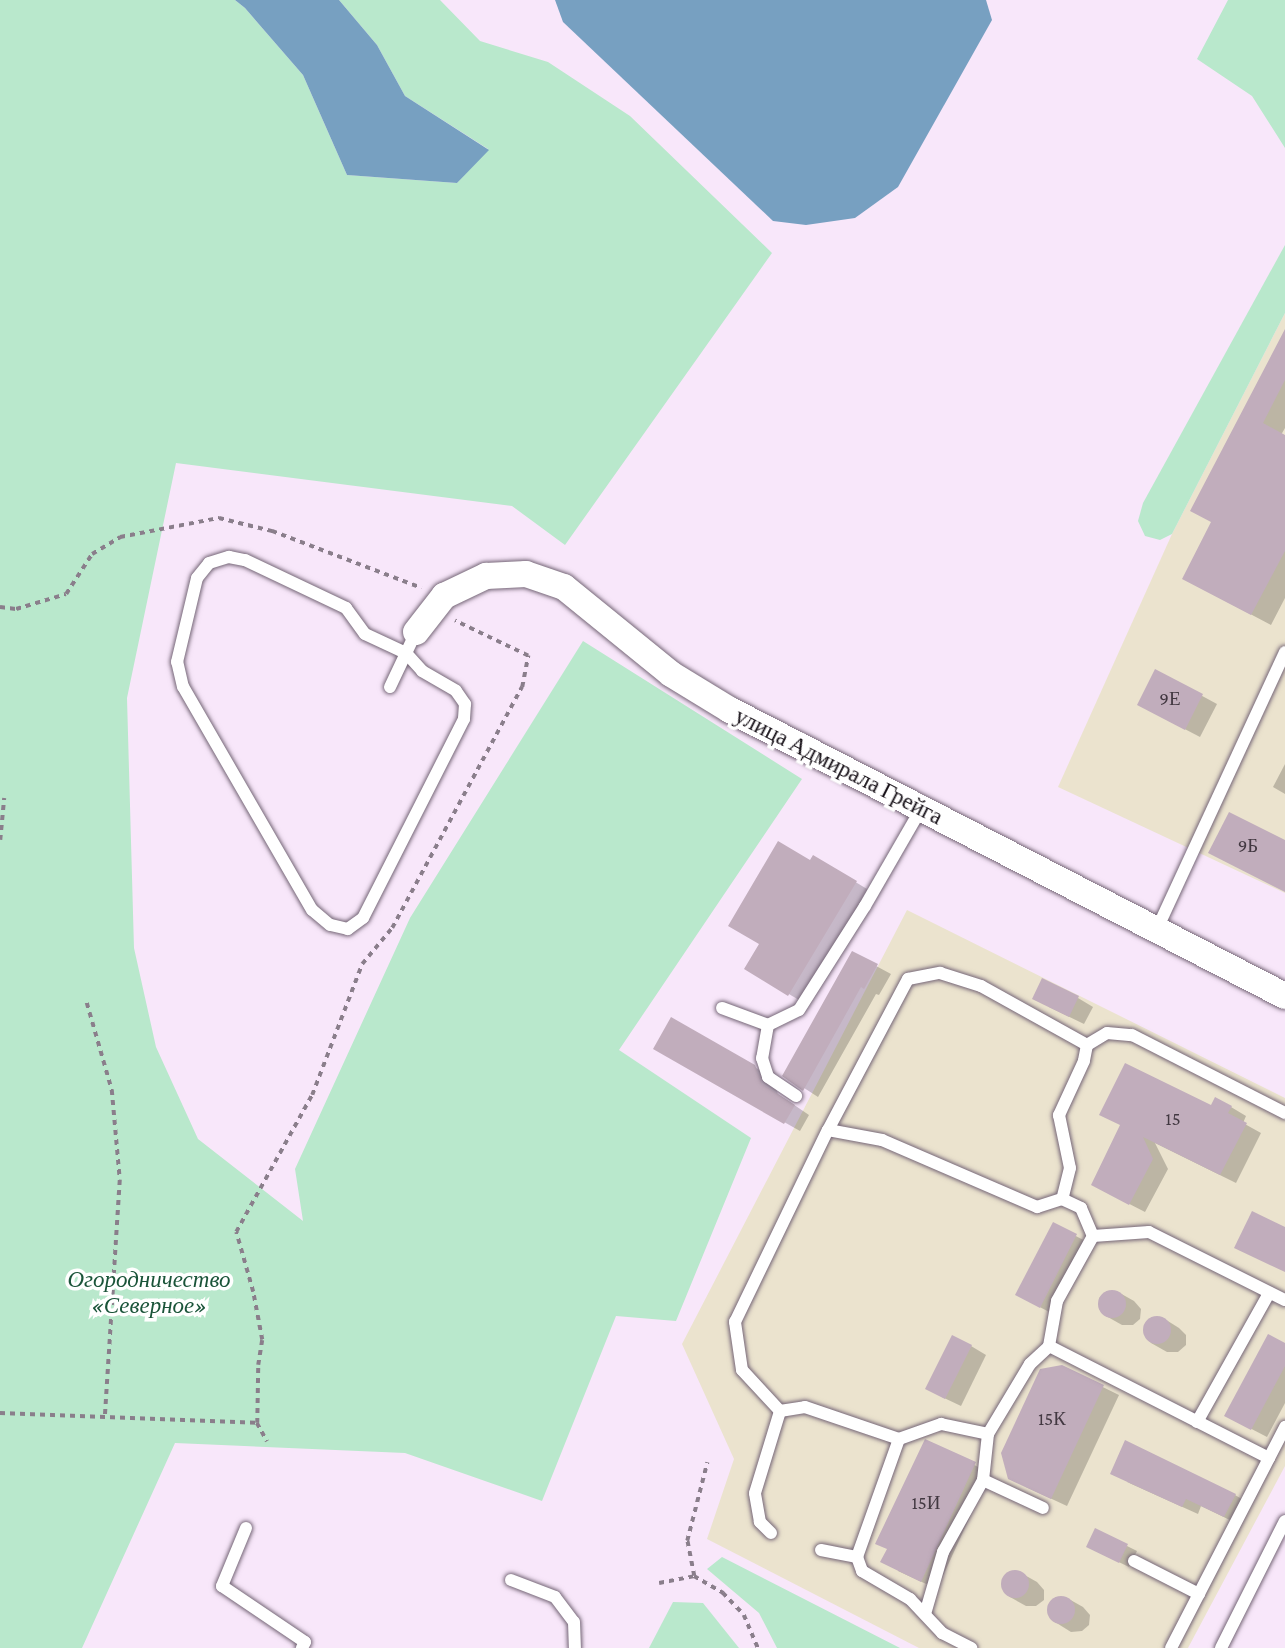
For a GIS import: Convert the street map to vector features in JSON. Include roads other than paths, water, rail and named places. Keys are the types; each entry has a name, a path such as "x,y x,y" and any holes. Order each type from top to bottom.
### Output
{"street":[{"name":"улица Адмирала Грейга","path":"411,643 444,596 486,576 526,573 564,587 671,674 730,710 1285,996"}],"lane":[{"path":"229,557 245,560 346,608 365,634 411,643 422,671 456,691 465,704 464,719 363,918 348,929 330,925 312,911 183,687 177,662 197,578 209,563 229,557"},
{"path":"390,687 411,643"},
{"path":"1157,929 1285,652"},
{"path":"722,1008 768,1025 799,1010 865,906 921,808"},
{"path":"780,1411 742,1370 735,1322 828,1130 908,979 940,973 981,986 1087,1045"},
{"path":"768,1025 762,1058 768,1077 796,1096"},
{"path":"1062,1199 1070,1168 1059,1115 1084,1061 1087,1045 1107,1033 1132,1035 1285,1113"},
{"path":"828,1130 882,1140 1037,1206 1062,1199 1081,1208 1093,1236"},
{"path":"1093,1236 1149,1232 1285,1300"},
{"path":"925,1614 943,1552 983,1480 988,1434 1030,1364 1049,1346 1057,1301 1093,1236"},
{"path":"1197,1422 1269,1293"},
{"path":"1049,1346 1269,1458"},
{"path":"780,1411 805,1407 898,1440 941,1424 988,1434"},
{"path":"771,1533 760,1522 755,1493 780,1411"},
{"path":"1171,1648 1285,1427"},
{"path":"898,1440 857,1557 862,1572 910,1599 942,1633 971,1648"},
{"path":"983,1480 1043,1507"},
{"path":"1221,1648 1285,1521"},
{"path":"246,1528 222,1586 305,1642 302,1648"},
{"path":"821,1550 857,1557"},
{"path":"1134,1561 1199,1594"},
{"path":"511,1580 555,1597 574,1622 575,1648"}],"water":[{"path":"235,0 339,0 377,45 405,96 489,150 457,183 347,175 303,75"},
{"path":"555,0 986,0 992,20 898,187 855,218 806,225 773,221 563,22"}],"park label":[{"name":"Огородничество «Северное»","path":"149,1292"}]}
